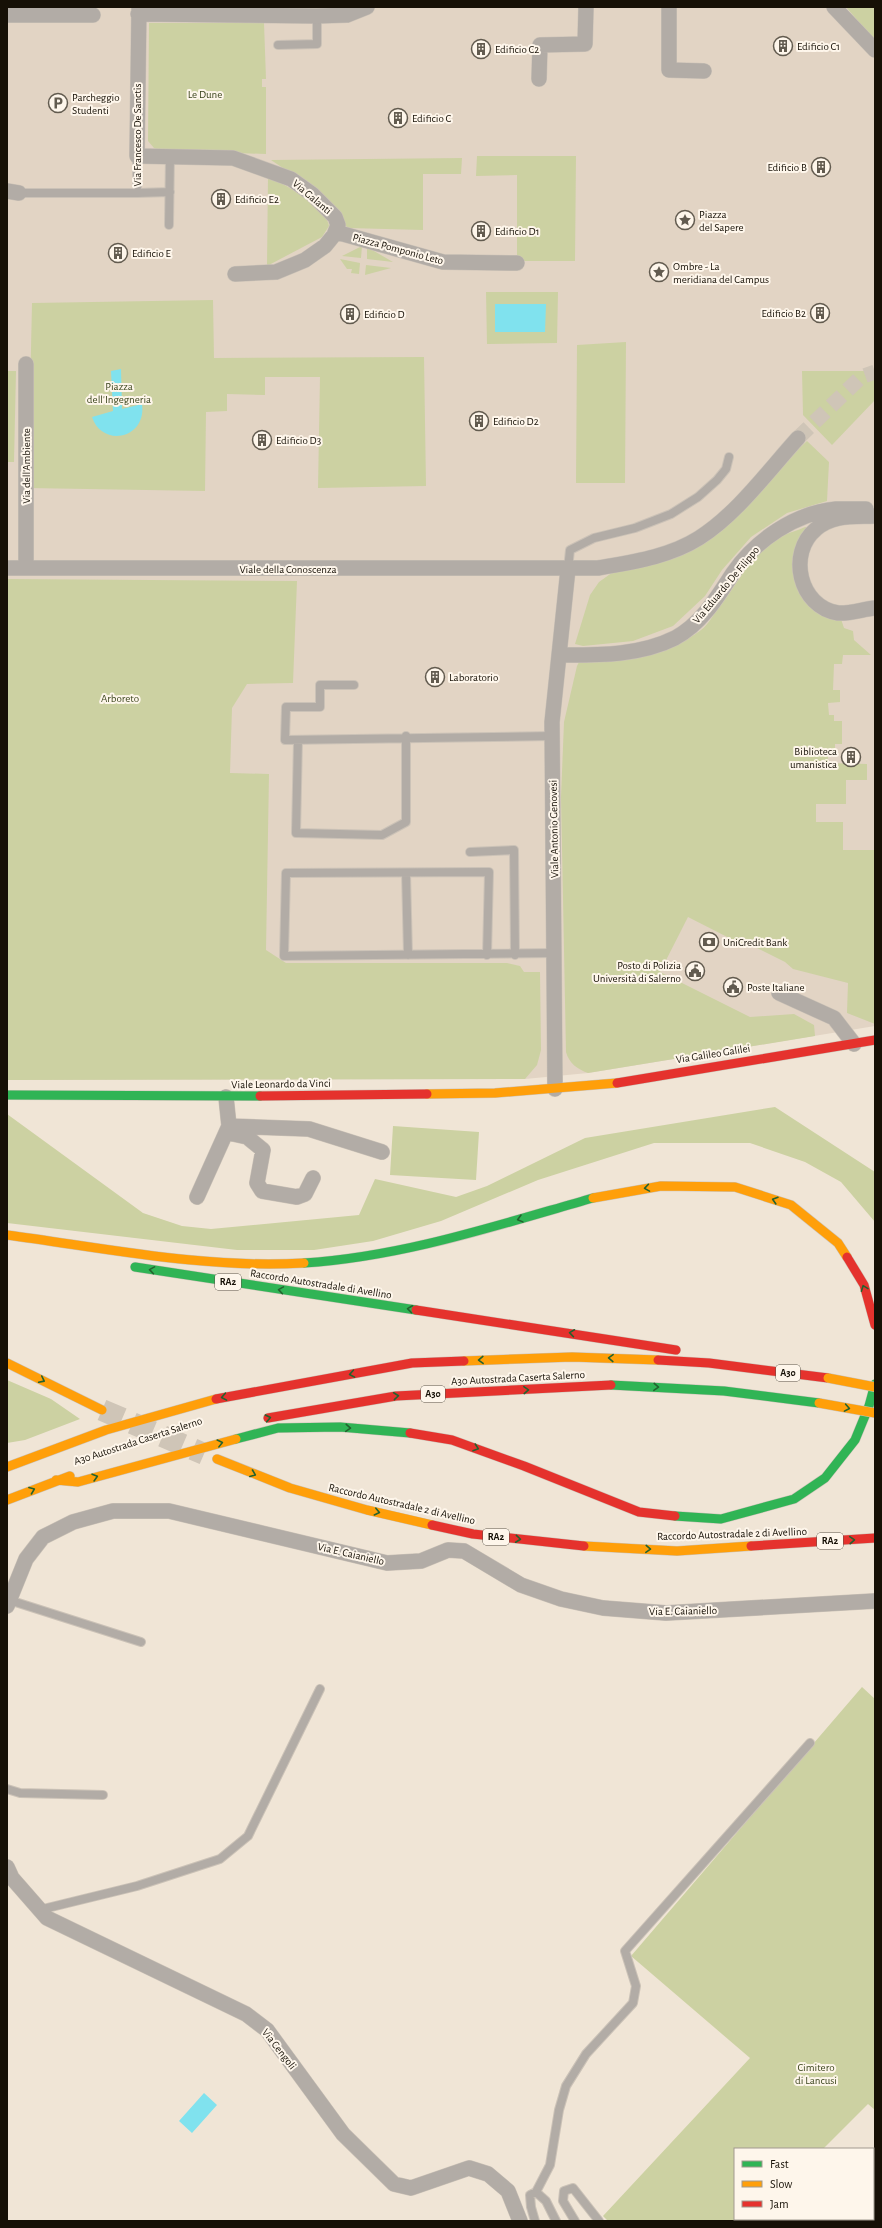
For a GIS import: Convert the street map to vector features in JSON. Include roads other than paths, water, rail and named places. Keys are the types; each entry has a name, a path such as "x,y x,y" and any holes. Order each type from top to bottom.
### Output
{"main road":[{"name":"Via Galileo Galilei","path":"555,1089 603,1085 875,1040"},
{"name":"Viale Leonardo da Vinci","path":"7,1094 226,1097 494,1093 555,1089"},
{"path":"7,1235 212,1263 274,1265 322,1262 366,1257 449,1238 609,1194 661,1186 735,1188 791,1205 838,1243 864,1285 875,1325"},
{"name":"Raccordo Autostradale di Avellino","path":"123,1266 651,1344 748,1367"},
{"name":"A30 Autostrada Caserta Salerno","path":"7,1468 106,1430 204,1401 412,1363 572,1357 648,1359 748,1367 875,1385"},
{"path":"7,1363 102,1410"},
{"name":"A30 Autostrada Caserta Salerno","path":"261,1420 396,1396 620,1385 724,1391 819,1403 875,1413"},
{"path":"56,1480 78,1482 198,1448 278,1428 340,1427 405,1432 452,1440 524,1466 639,1512 671,1516 722,1518 794,1500 825,1478 855,1440 869,1406 875,1385"},
{"name":"Raccordo Autostradale 2 di Avellino","path":"217,1459 290,1488 367,1510 473,1534 577,1546 677,1551 875,1538"},
{"name":"A30 Autostrada Caserta Salerno","path":"7,1500 56,1480 94,1468"}],"street":[{"path":"139,11 317,16 347,14 367,7"},
{"path":"539,79 540,45 584,44 586,7"},
{"path":"669,7 670,70 704,71"},
{"path":"834,7 875,50"},
{"name":"Via Francesco De Sanctis","path":"137,156 139,11"},
{"path":"7,15 93,15"},
{"name":"Via Galanti","path":"137,156 233,158 291,179 327,207 337,221 336,232"},
{"path":"235,274 276,272 292,267 318,252 331,240 336,232"},
{"name":"Piazza Pomponio Leto","path":"336,232 443,262 517,262"},
{"name":"Via dell'Ambiente","path":"26,364 26,568"},
{"name":"Viale della Conoscenza","path":"7,568 598,568 641,560 675,550 699,538 728,515 798,438"},
{"name":"Via Eduardo De Filippo","path":"559,655 614,655 674,638 696,623 750,552 784,526 834,509 870,513"},
{"path":"870,513 839,517 816,529 806,541 800,564 800,575 807,594 822,606 839,613 875,608"},
{"name":"Viale Antonio Genovesi","path":"555,1089 552,736 568,569"},
{"path":"779,993 834,1018 854,1044"},
{"path":"197,1197 227,1130 226,1097"},
{"path":"227,1130 308,1129 382,1152"},
{"path":"227,1130 247,1137 263,1150 257,1183 262,1191 297,1197 305,1194 313,1178"},
{"name":"Via E. Caianiello","path":"8,1603 26,1559 43,1537 73,1522 113,1511 169,1511 387,1563 421,1561 448,1550 464,1551 522,1585 561,1599 603,1608 666,1613 875,1601"},
{"name":"Via Cengoli","path":"7,1867 12,1878 38,1910 47,1918 246,2014 267,2030 343,2134 394,2184 411,2188 469,2168 488,2174 508,2191 520,2221"}],"lane":[{"path":"278,45 317,44 317,16"},
{"name":"Via Francesco De Sanctis","path":"13,192 137,193 137,156"},
{"path":"169,225 170,156"},
{"path":"137,193 170,192"},
{"path":"568,569 570,550 594,538 661,519 698,497 726,469 729,457"},
{"path":"354,685 320,685 320,707 286,707 285,740 406,736 552,736"},
{"path":"298,740 296,833 382,836 406,822 406,736"},
{"path":"470,852 514,850 515,955"},
{"path":"487,955 488,872 286,873 284,956 515,955 555,953"},
{"path":"406,873 408,955"},
{"path":"8,1603 141,1642"},
{"path":"38,1910 137,1886 220,1859 248,1836 320,1689"},
{"path":"536,2221 531,2207 530,2195 536,2192 550,2165 559,2110 566,2086 586,2054 633,2003 636,1986 625,1951 810,1743"},
{"path":"7,1789 20,1793 103,1795"},
{"path":"575,2221 563,2201 564,2191 573,2188 599,2221"},
{"path":"536,2192 546,2200 556,2221"}],"water":[{"path":"495,304 546,304 545,332 495,332"},
{"path":"121,369 122,409 142,404 142,416 138,425 131,432 114,436 105,433 97,427 92,417 113,411 111,371"},
{"path":"204,2093 217,2105 192,2133 179,2121"}],"tunnel":[{"path":"798,438 861,377 875,372"},
{"path":"102,1410 204,1454"}],"place":[{"name":"Edificio C1","path":"783,46"},
{"name":"Edificio C2","path":"481,49"},
{"name":"Parcheggio Studenti","path":"58,103"},
{"name":"Edificio C","path":"398,118"},
{"name":"Edificio B","path":"821,167"},
{"name":"Edificio E2","path":"221,199"},
{"name":"Piazza del Sapere","path":"685,220"},
{"name":"Edificio D1","path":"481,231"},
{"name":"Edificio E","path":"118,253"},
{"name":"Ombre - La meridiana del Campus","path":"659,272"},
{"name":"Edificio B2","path":"820,313"},
{"name":"Edificio D","path":"350,314"},
{"name":"Edificio D2","path":"479,421"},
{"name":"Edificio D3","path":"262,440"},
{"name":"Laboratorio","path":"435,677"},
{"name":"Biblioteca umanistica","path":"851,757"},
{"name":"UniCredit Bank","path":"709,942"},
{"name":"Posto di Polizia Università di Salerno","path":"695,971"},
{"name":"Poste Italiane","path":"733,987"}],"park label":[{"name":"Le Dune","path":"205,94"},
{"name":"Piazza dell'Ingegneria","path":"119,392"},
{"name":"Arboreto","path":"120,698"},
{"name":"Cimitero di Lancusi","path":"816,2073"}]}
